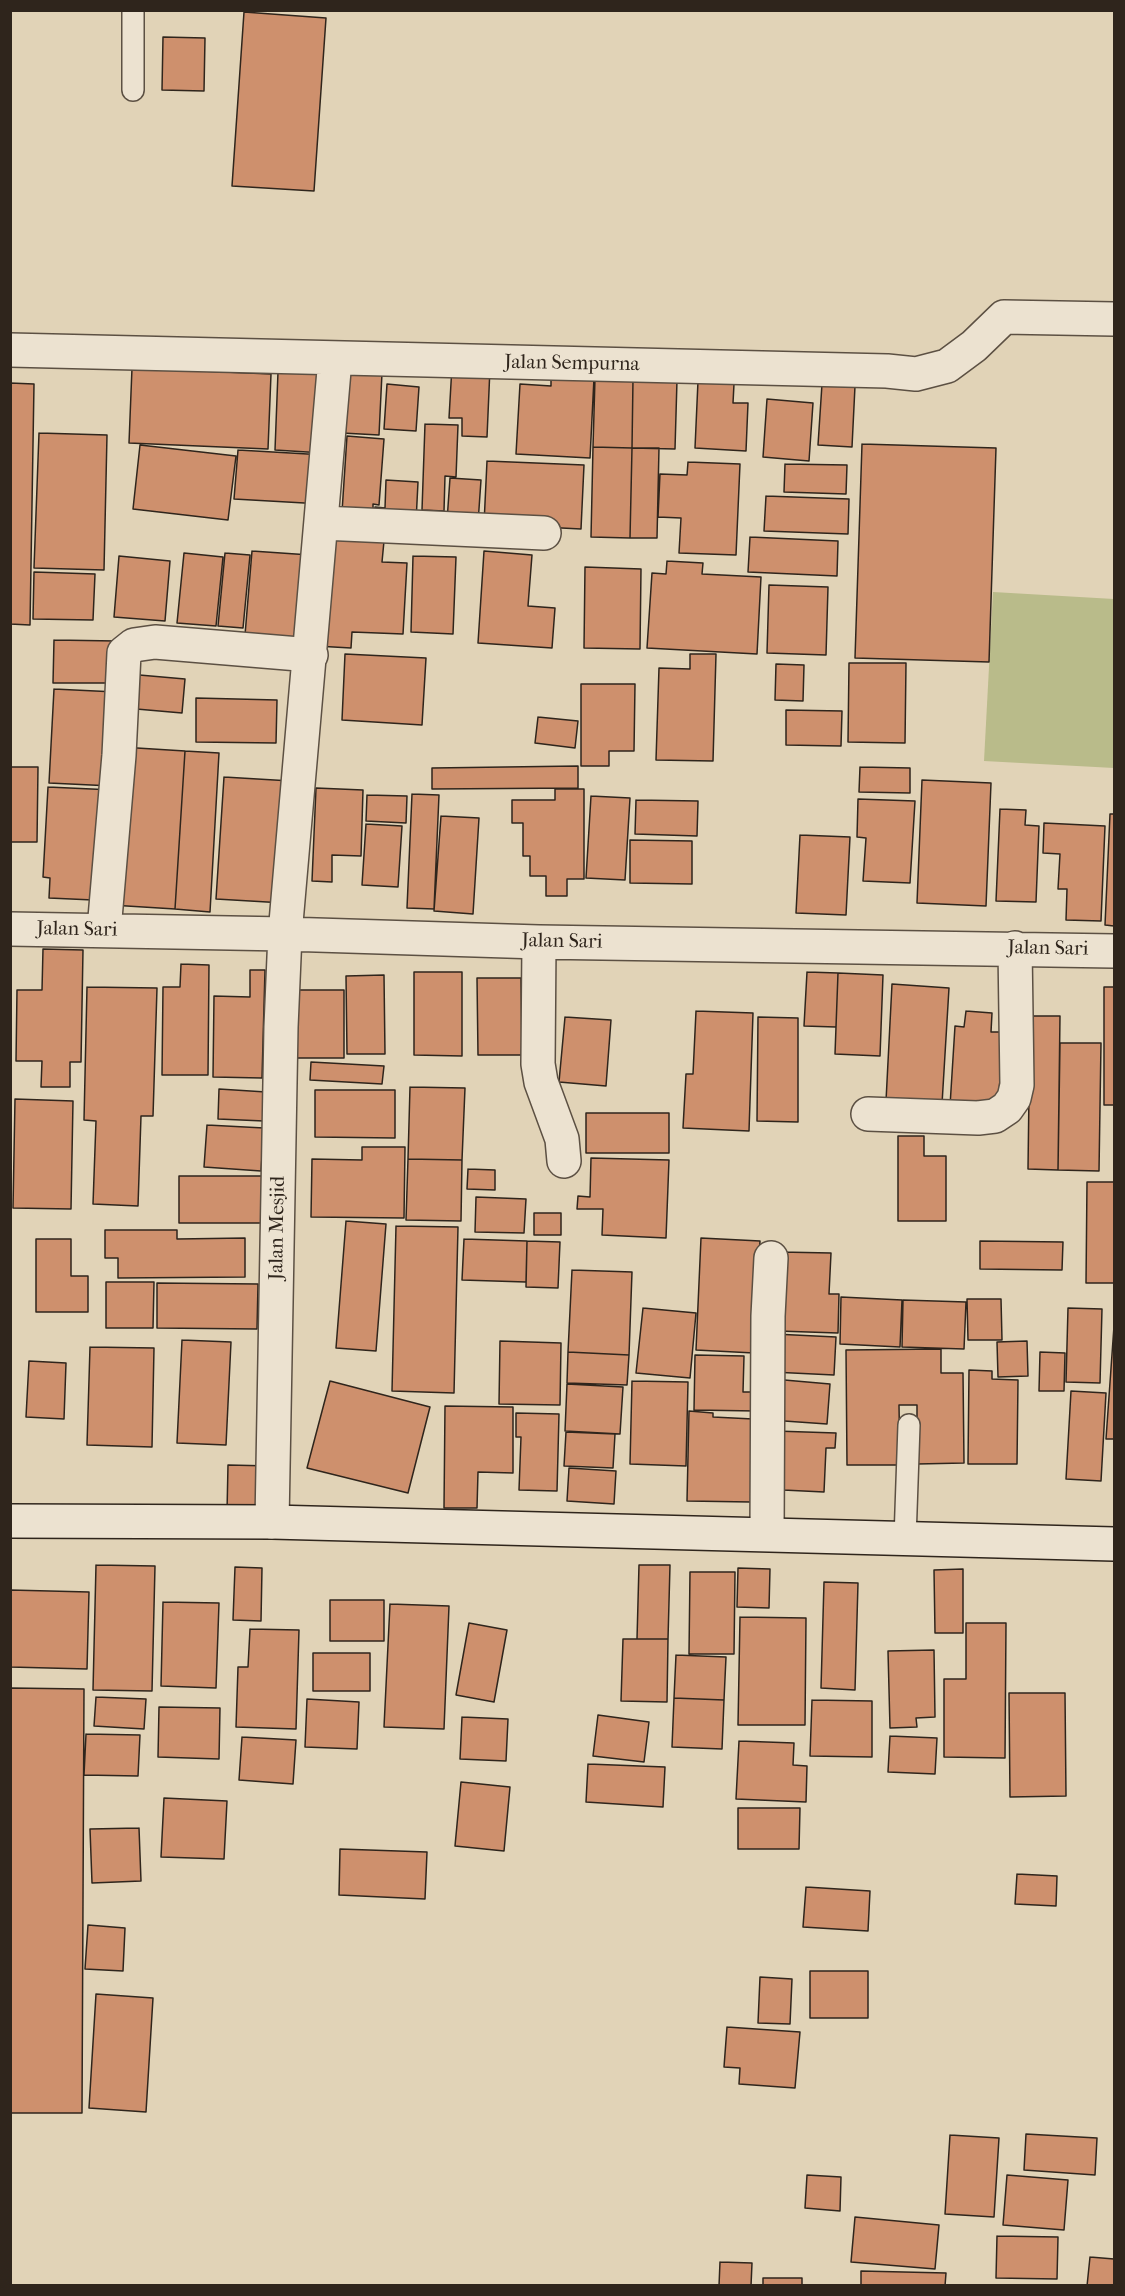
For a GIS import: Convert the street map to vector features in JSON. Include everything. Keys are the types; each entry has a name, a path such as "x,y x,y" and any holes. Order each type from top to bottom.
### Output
{"street":[{"name":"Jalan Sempurna","path":"10,350 887,371 916,374 947,366 974,346 1004,317 1114,319"},
{"name":"Jalan Mesjid","path":"272,1522 285,934 335,358"},
{"path":"322,523 544,533"},
{"path":"104,930 119,755 124,653 134,645 155,642 311,655"},
{"name":"Jalan Sari","path":"10,929 539,942 1114,951"},
{"path":"539,942 538,1064 541,1082 562,1139 564,1161"},
{"path":"868,1114 978,1118 995,1116 1007,1108 1014,1098 1017,1085 1015,948"},
{"path":"767,1534 768,1316 771,1258"},
{"path":"10,1521 272,1522 1114,1544"}],"lane":[{"path":"133,10 133,90"},
{"path":"905,1539 909,1425"}],"green space":[{"path":"993,592 1114,599 1114,768 984,761"}],"building":[{"path":"244,12 326,18 314,191 232,186"},
{"path":"163,37 205,38 204,91 162,90"},
{"path":"452,366 490,368 487,437 462,436 462,418 449,418"},
{"path":"132,368 271,374 268,449 129,443"},
{"path":"346,371 382,373 379,435 342,433"},
{"path":"278,372 327,374 323,453 275,450"},
{"path":"551,377 594,378 590,458 516,454 520,384 551,386"},
{"path":"595,378 633,379 632,448 593,447"},
{"path":"633,379 677,380 675,449 632,448"},
{"path":"698,381 734,384 733,403 748,403 746,451 695,448"},
{"path":"10,383 34,384 30,625 10,624"},
{"path":"387,384 419,387 416,431 384,429"},
{"path":"822,384 855,386 852,447 818,445"},
{"path":"767,399 813,403 809,461 763,457"},
{"path":"425,424 458,425 456,477 445,476 444,511 422,510"},
{"path":"39,433 107,435 104,570 34,568"},
{"path":"347,436 384,439 379,505 373,504 373,514 342,512"},
{"path":"862,444 996,448 989,662 855,658"},
{"path":"140,445 236,456 228,520 133,509"},
{"path":"593,447 632,448 630,538 591,537"},
{"path":"632,448 659,448 657,538 630,538"},
{"path":"238,450 325,455 322,504 234,499"},
{"path":"487,461 584,465 581,529 484,524"},
{"path":"688,462 740,464 736,555 679,553 681,518 658,517 660,474 687,475"},
{"path":"785,464 847,465 846,494 784,492"},
{"path":"450,478 481,480 478,523 447,521"},
{"path":"386,480 418,482 416,522 375,520 375,507 385,508"},
{"path":"766,496 849,499 848,534 764,531"},
{"path":"750,537 838,541 837,576 748,572"},
{"path":"322,538 384,541 382,562 407,563 403,634 352,632 351,648 316,646"},
{"path":"252,551 310,555 303,640 245,635"},
{"path":"484,551 532,555 528,606 555,608 552,648 478,643"},
{"path":"184,553 223,557 216,626 177,623"},
{"path":"225,553 250,555 243,628 218,626"},
{"path":"119,556 170,561 165,621 114,617"},
{"path":"413,556 456,557 453,634 411,632"},
{"path":"667,561 703,563 702,574 761,577 757,654 647,648 652,573 666,574"},
{"path":"585,567 641,569 640,649 584,648"},
{"path":"34,572 95,574 93,620 33,619"},
{"path":"769,585 828,587 826,655 767,653"},
{"path":"54,640 116,641 115,683 53,683"},
{"path":"345,654 426,658 422,725 342,720"},
{"path":"690,654 716,654 713,761 656,760 659,668 690,669"},
{"path":"849,663 906,663 905,743 848,742"},
{"path":"776,664 804,665 803,701 775,700"},
{"path":"128,674 185,679 182,713 125,708"},
{"path":"581,684 635,684 634,751 609,751 609,766 581,766"},
{"path":"54,689 116,692 112,786 49,783"},
{"path":"196,698 277,700 276,743 196,742"},
{"path":"786,710 842,711 841,746 786,745"},
{"path":"538,717 578,721 575,748 535,743"},
{"path":"121,747 185,751 175,909 111,905"},
{"path":"185,751 219,753 210,912 175,909"},
{"path":"578,766 578,788 432,789 432,768"},
{"path":"10,767 38,767 37,842 10,842"},
{"path":"860,767 910,768 910,793 859,792"},
{"path":"224,777 291,781 284,903 216,899"},
{"path":"922,780 991,783 986,906 917,903"},
{"path":"48,787 113,790 93,900 49,898 50,878 43,877"},
{"path":"316,788 363,790 361,856 332,855 332,882 312,881"},
{"path":"555,789 584,789 584,879 567,879 567,896 546,896 546,876 530,876 530,856 523,856 523,823 512,823 512,800 555,800"},
{"path":"412,794 439,795 434,909 407,908"},
{"path":"367,795 407,796 406,823 366,821"},
{"path":"591,796 630,798 625,880 586,878"},
{"path":"858,799 915,801 910,883 863,881 866,838 857,837"},
{"path":"636,800 698,801 697,836 635,834"},
{"path":"1000,809 1026,810 1025,825 1039,826 1036,902 996,901"},
{"path":"1110,814 1114,814 1114,926 1105,925"},
{"path":"441,816 479,818 473,914 434,911"},
{"path":"1044,823 1105,826 1101,921 1066,920 1067,889 1058,889 1060,854 1043,853"},
{"path":"366,824 402,826 398,887 362,885"},
{"path":"800,835 850,837 846,915 796,913"},
{"path":"630,840 692,841 692,884 630,883"},
{"path":"43,949 83,950 81,1062 70,1062 70,1087 41,1087 42,1061 16,1061 17,990 42,990"},
{"path":"181,964 209,965 208,1075 162,1075 163,987 180,987"},
{"path":"250,970 265,970 262,1078 213,1077 214,996 250,997"},
{"path":"414,972 462,972 462,1056 414,1055"},
{"path":"807,972 838,973 836,1027 804,1026"},
{"path":"838,973 883,975 880,1056 835,1054"},
{"path":"384,975 385,1054 347,1054 346,976"},
{"path":"477,978 521,978 522,1055 478,1055"},
{"path":"892,984 949,988 942,1104 886,1101"},
{"path":"87,987 157,988 153,1116 141,1116 138,1206 93,1204 96,1121 84,1120"},
{"path":"1104,987 1114,987 1114,1105 1104,1105"},
{"path":"294,990 344,990 344,1058 294,1058"},
{"path":"696,1011 753,1013 749,1131 683,1128 686,1074 693,1074"},
{"path":"966,1011 992,1013 991,1032 1003,1032 998,1109 950,1106 955,1026 964,1027"},
{"path":"1030,1016 1060,1016 1058,1170 1028,1169"},
{"path":"565,1017 611,1020 606,1086 559,1082"},
{"path":"758,1017 798,1018 798,1122 757,1121"},
{"path":"1060,1043 1101,1043 1099,1171 1058,1170"},
{"path":"311,1062 384,1066 382,1084 310,1080"},
{"path":"410,1087 465,1088 462,1160 408,1159"},
{"path":"219,1089 266,1092 264,1121 218,1119"},
{"path":"315,1090 395,1090 395,1138 315,1137"},
{"path":"15,1099 73,1101 71,1209 13,1208"},
{"path":"586,1113 669,1113 669,1153 586,1153"},
{"path":"207,1125 264,1128 261,1171 204,1167"},
{"path":"898,1136 924,1136 924,1156 946,1156 946,1221 898,1221"},
{"path":"362,1147 405,1147 404,1218 311,1217 312,1159 362,1160"},
{"path":"591,1158 669,1160 666,1238 602,1235 603,1209 577,1209 578,1196 590,1197"},
{"path":"408,1159 462,1160 461,1221 406,1220"},
{"path":"468,1169 495,1170 495,1190 467,1189"},
{"path":"179,1176 270,1176 271,1223 179,1223"},
{"path":"1087,1182 1114,1182 1114,1283 1086,1283"},
{"path":"476,1197 526,1199 524,1233 475,1232"},
{"path":"534,1213 561,1213 561,1235 534,1235"},
{"path":"346,1221 386,1224 376,1351 336,1348"},
{"path":"396,1226 458,1227 454,1393 392,1391"},
{"path":"105,1230 177,1230 177,1239 245,1238 245,1277 118,1278 118,1258 105,1258"},
{"path":"701,1238 760,1241 754,1353 696,1350"},
{"path":"36,1239 71,1239 71,1276 88,1276 88,1312 36,1312"},
{"path":"464,1239 527,1241 526,1282 462,1280"},
{"path":"527,1241 560,1242 558,1288 526,1287"},
{"path":"980,1241 1063,1242 1062,1270 980,1269"},
{"path":"780,1252 831,1253 829,1294 839,1294 838,1333 778,1331"},
{"path":"572,1270 632,1272 629,1355 568,1352"},
{"path":"106,1282 154,1282 153,1328 106,1328"},
{"path":"157,1283 258,1284 257,1329 157,1328"},
{"path":"841,1297 902,1300 900,1347 840,1344"},
{"path":"967,1299 1001,1299 1002,1340 968,1340"},
{"path":"903,1300 966,1302 964,1349 902,1347"},
{"path":"643,1308 696,1313 690,1378 636,1373"},
{"path":"1068,1308 1102,1309 1100,1383 1066,1382"},
{"path":"1114,1326 1114,1439 1106,1439"},
{"path":"774,1334 836,1337 834,1375 772,1372"},
{"path":"182,1340 231,1342 226,1445 177,1443"},
{"path":"500,1341 561,1343 560,1405 499,1404"},
{"path":"1027,1341 1028,1376 998,1377 997,1342"},
{"path":"90,1347 154,1348 152,1447 87,1445"},
{"path":"941,1349 941,1373 963,1373 964,1463 917,1464 917,1405 899,1405 900,1465 847,1465 846,1350"},
{"path":"568,1352 629,1355 627,1385 567,1383"},
{"path":"1040,1352 1065,1353 1064,1391 1039,1391"},
{"path":"695,1355 744,1356 743,1392 756,1392 756,1411 694,1410"},
{"path":"29,1361 66,1363 64,1419 26,1417"},
{"path":"969,1370 992,1371 992,1379 1018,1380 1017,1464 968,1464"},
{"path":"773,1379 830,1384 827,1424 770,1420"},
{"path":"330,1381 430,1407 408,1493 307,1468"},
{"path":"632,1381 688,1382 686,1466 630,1464"},
{"path":"567,1384 623,1387 620,1434 565,1431"},
{"path":"1071,1391 1106,1393 1101,1481 1066,1479"},
{"path":"445,1406 513,1407 513,1473 478,1472 477,1508 444,1508"},
{"path":"689,1411 713,1413 713,1417 753,1419 751,1502 687,1501"},
{"path":"516,1413 559,1414 557,1491 519,1490 521,1437 516,1437"},
{"path":"775,1431 836,1433 835,1448 826,1448 824,1492 783,1490"},
{"path":"566,1432 615,1434 613,1468 564,1466"},
{"path":"228,1465 271,1466 270,1512 227,1512"},
{"path":"569,1468 616,1471 614,1504 567,1501"},
{"path":"96,1565 155,1566 152,1691 93,1690"},
{"path":"639,1565 670,1565 668,1639 637,1639"},
{"path":"235,1567 262,1568 261,1621 233,1620"},
{"path":"738,1568 770,1569 769,1608 737,1607"},
{"path":"963,1569 963,1633 935,1633 934,1570"},
{"path":"690,1572 735,1572 734,1654 689,1654"},
{"path":"824,1582 858,1583 855,1690 821,1688"},
{"path":"10,1590 89,1592 87,1669 10,1667"},
{"path":"330,1600 384,1600 384,1641 330,1641"},
{"path":"163,1602 219,1603 216,1688 161,1686"},
{"path":"390,1604 449,1606 444,1729 384,1727"},
{"path":"740,1617 806,1618 805,1725 738,1725"},
{"path":"469,1623 507,1630 494,1702 456,1695"},
{"path":"966,1623 1006,1623 1005,1758 944,1757 944,1679 966,1679"},
{"path":"250,1629 299,1630 296,1729 236,1727 238,1667 248,1667"},
{"path":"623,1639 668,1639 667,1702 621,1701"},
{"path":"934,1650 935,1717 916,1718 917,1727 890,1728 888,1651"},
{"path":"313,1653 370,1653 370,1691 313,1691"},
{"path":"676,1655 726,1657 724,1700 674,1698"},
{"path":"11,1688 84,1689 82,2113 10,2113"},
{"path":"1009,1693 1065,1693 1066,1796 1010,1797"},
{"path":"96,1697 146,1699 144,1729 94,1726"},
{"path":"674,1698 724,1700 722,1749 672,1747"},
{"path":"307,1699 359,1702 357,1749 305,1747"},
{"path":"812,1700 872,1701 872,1757 810,1756"},
{"path":"159,1707 220,1708 219,1759 158,1757"},
{"path":"598,1715 649,1722 644,1762 593,1756"},
{"path":"462,1717 508,1719 506,1761 460,1759"},
{"path":"86,1734 140,1735 138,1776 84,1775"},
{"path":"890,1736 937,1738 935,1774 888,1772"},
{"path":"242,1737 296,1740 293,1784 239,1780"},
{"path":"739,1741 794,1743 793,1765 807,1766 806,1802 736,1799"},
{"path":"588,1764 665,1767 663,1807 586,1802"},
{"path":"461,1782 510,1787 504,1851 455,1846"},
{"path":"164,1798 227,1801 224,1859 161,1857"},
{"path":"738,1808 800,1808 799,1849 738,1849"},
{"path":"139,1828 141,1881 92,1883 90,1829"},
{"path":"340,1849 427,1852 425,1899 339,1895"},
{"path":"1017,1874 1057,1876 1056,1906 1015,1904"},
{"path":"806,1887 870,1891 868,1931 803,1927"},
{"path":"88,1925 125,1928 123,1971 85,1969"},
{"path":"810,1971 868,1971 868,2018 810,2018"},
{"path":"760,1977 792,1979 790,2024 758,2023"},
{"path":"96,1994 153,1998 146,2112 89,2108"},
{"path":"727,2027 800,2032 795,2088 739,2084 740,2068 724,2067"},
{"path":"1026,2134 1097,2138 1095,2175 1024,2170"},
{"path":"950,2135 999,2138 994,2217 945,2214"},
{"path":"807,2175 841,2177 840,2211 805,2208"},
{"path":"1007,2175 1068,2180 1064,2230 1003,2225"},
{"path":"855,2217 939,2225 935,2269 851,2262"},
{"path":"997,2236 1058,2237 1057,2279 996,2278"},
{"path":"1090,2257 1114,2259 1114,2286 1087,2286"},
{"path":"720,2262 752,2263 751,2286 719,2286"},
{"path":"861,2271 946,2273 945,2286 861,2286"},
{"path":"763,2278 802,2278 802,2286 763,2286"}]}
